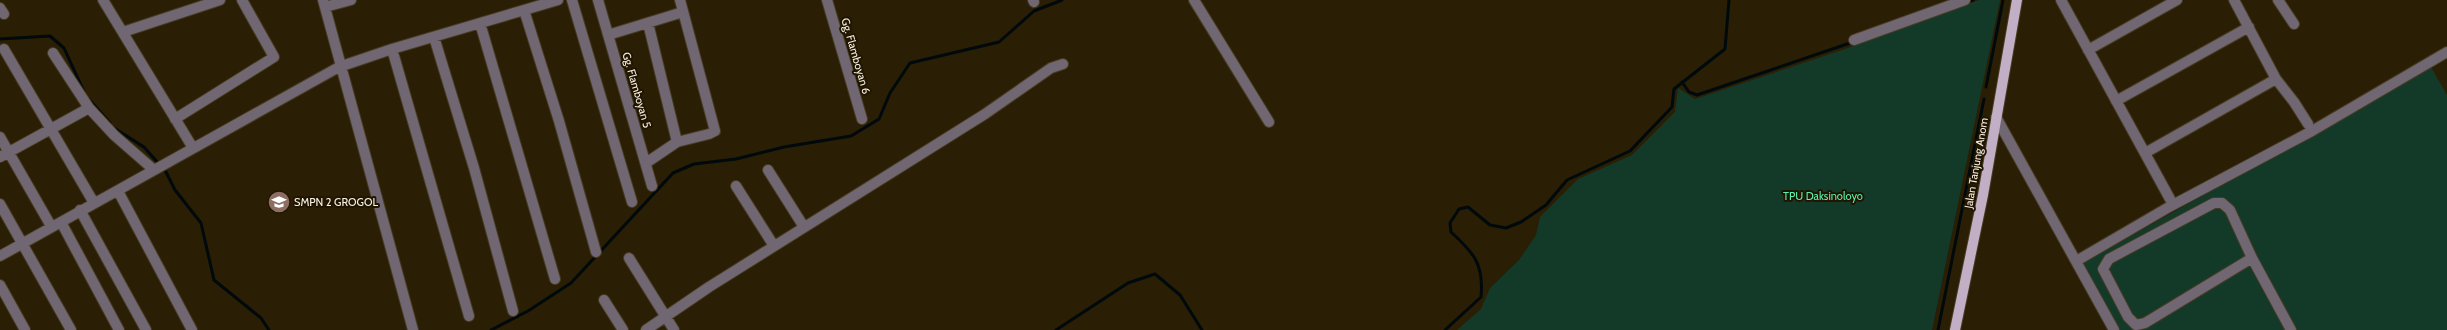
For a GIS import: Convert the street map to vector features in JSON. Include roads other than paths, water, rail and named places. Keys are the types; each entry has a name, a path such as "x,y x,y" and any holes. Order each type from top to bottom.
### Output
{"main road":[{"name":"Jalan Tanjung Anom","path":"1954,330 1983,195 2017,0"}],"street":[{"path":"104,0 193,148"},
{"path":"123,32 220,0"},
{"path":"175,119 274,57 242,0"},
{"path":"351,0 324,4 413,330"},
{"path":"0,256 80,210 118,191 340,67 392,49 558,0"},
{"path":"572,0 632,202"},
{"name":"Gg. Flamboyan 5","path":"598,0 652,186"},
{"path":"646,163 677,142 709,134 715,131 680,0"},
{"name":"Gg. Flamboyan 6","path":"827,0 862,119"},
{"path":"1194,0 1269,122"},
{"path":"1854,40 1965,0"},
{"path":"2060,0 2170,199"},
{"path":"2088,50 2177,0"},
{"path":"2234,0 2276,79 2294,102 2308,124"},
{"path":"2278,0 2294,24"},
{"path":"524,10 559,121 596,252"},
{"path":"608,35 683,12"},
{"path":"480,23 555,279"},
{"path":"648,23 677,142"},
{"path":"2116,101 2249,27"},
{"path":"434,37 474,168 513,311"},
{"path":"4,49 49,130 94,203"},
{"path":"392,49 469,316"},
{"path":"53,52 89,108 114,135 156,170"},
{"path":"2078,260 2170,207 2312,131 2447,52"},
{"path":"646,330 774,246 985,114 1051,68 1063,64"},
{"path":"2145,153 2276,79"},
{"path":"4,154 89,108"},
{"path":"1996,117 2078,260 2114,330"},
{"path":"0,137 4,154 56,224 120,330"},
{"path":"768,170 804,228"},
{"path":"736,186 774,246"},
{"path":"118,191 192,330"},
{"path":"2252,258 2145,323 2136,325 2128,317 2102,269 2109,259 2214,203 2222,204 2230,210 2252,258 2291,330"},
{"path":"0,204 71,330"},
{"path":"80,210 146,330"},
{"path":"629,258 674,330"},
{"path":"0,285 25,330"},
{"path":"604,300 623,330"}],"waterway":[{"path":"491,330 528,311 571,283 673,173 694,164 736,159 784,147 851,136 879,119 890,93 910,63 999,42 1034,11 1062,0"},
{"path":"1445,330 1481,297 1481,276 1476,260 1466,246 1451,232 1450,223 1459,209 1468,207 1490,225 1506,228 1521,222 1546,205 1567,180 1630,151 1672,107 1674,89 1725,49 1729,0"},
{"path":"1966,2 1973,0"},
{"path":"1986,87 2003,0"},
{"path":"0,39 50,36 64,48 86,96 110,123"},
{"path":"1682,82 1689,92 1697,95 1853,42"},
{"path":"1938,330 1984,99"},
{"path":"114,128 144,147 166,172 175,190 201,223 214,280 261,318 269,330"},
{"path":"1056,330 1128,283 1155,274 1180,295 1202,330"}],"place":[{"name":"SMPN 2 GROGOL","path":"279,202"}],"park label":[{"name":"TPU Daksinoloyo","path":"1823,196"}]}
